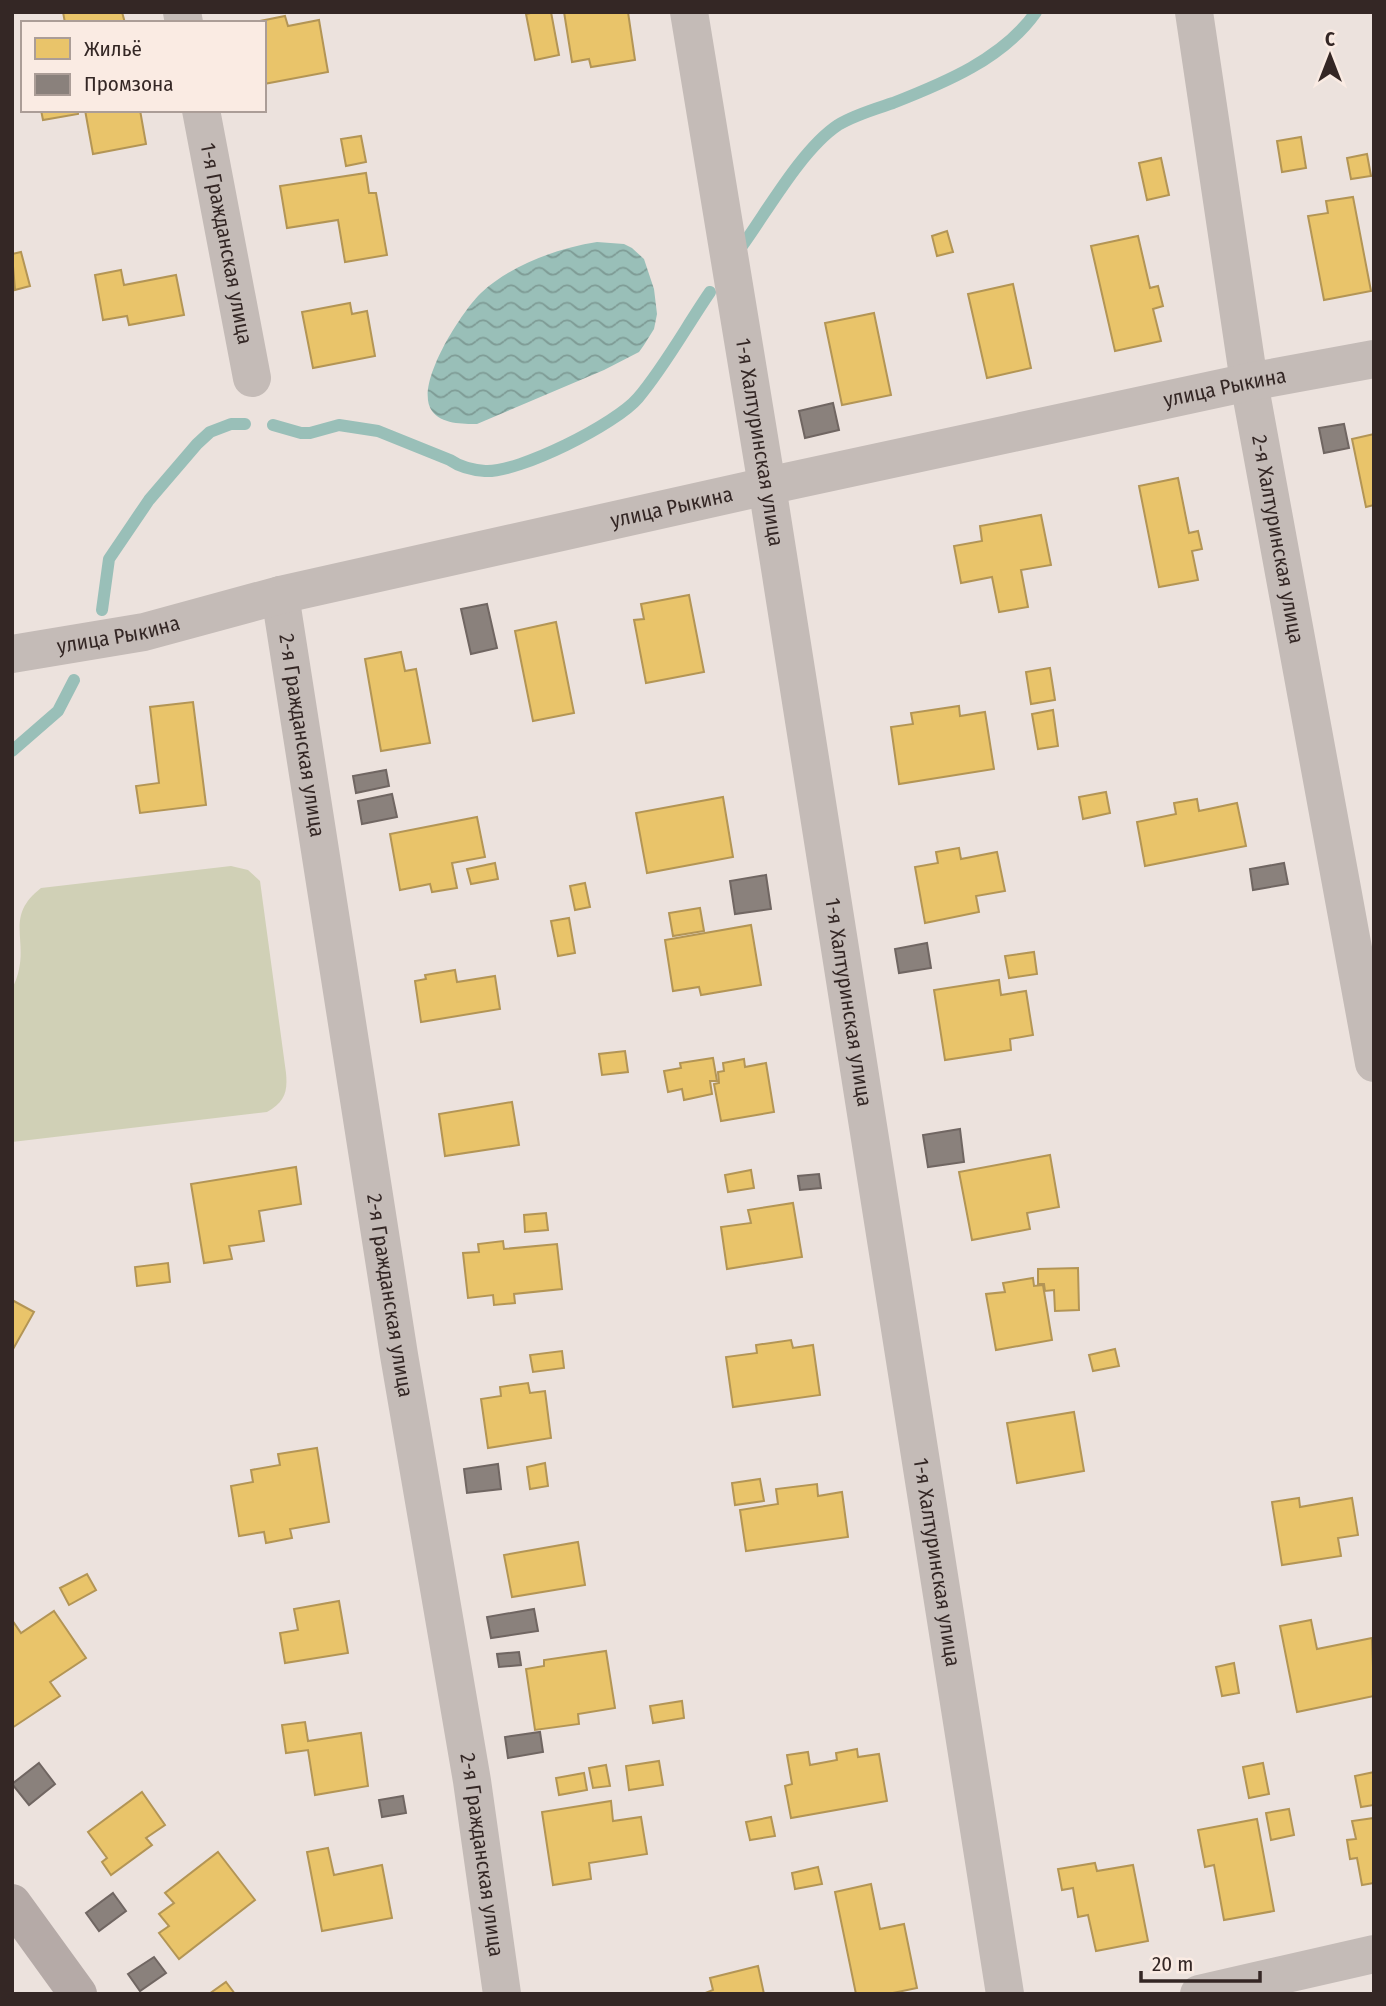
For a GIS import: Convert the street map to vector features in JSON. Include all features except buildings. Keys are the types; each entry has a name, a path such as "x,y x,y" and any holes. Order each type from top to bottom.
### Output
{"main road":[{"path":"12,1903 78,1994"}],"street":[{"name":"1-я Халтуринская улица","path":"690,12 768,486 1005,1994"},
{"name":"2-я Халтуринская улица","path":"1194,12 1248,382 1374,1063"},
{"name":"1-я Гражданская улица","path":"201,112 252,377"},
{"name":"улица Рыкина","path":"12,654 144,632 280,595 768,486 1248,382 1374,359"},
{"name":"2-я Гражданская улица","path":"280,595 399,1355 472,1781 502,1994"},
{"path":"1199,1994 1374,1954"}],"green space":[{"path":"231,866 248,870 260,881 286,1073 286,1086 281,1101 267,1112 12,1142 12,989 20,959 22,911 29,900 41,888"}],"water":[{"path":"597,242 624,244 644,259 654,289 657,314 654,329 639,352 604,370 477,424 453,422 436,415 428,399 434,367 452,332 481,293 506,274 536,259"}],"waterway":[{"path":"742,246 799,164 811,149 838,125 971,68 1007,43 1036,12"},
{"path":"273,425 301,433 339,425 378,431 476,470 500,470 520,464 566,445 627,409 657,373 710,292"},
{"path":"102,610 109,559 149,500 210,432 231,424 245,424"},
{"path":"12,751 58,711 74,680"}]}
